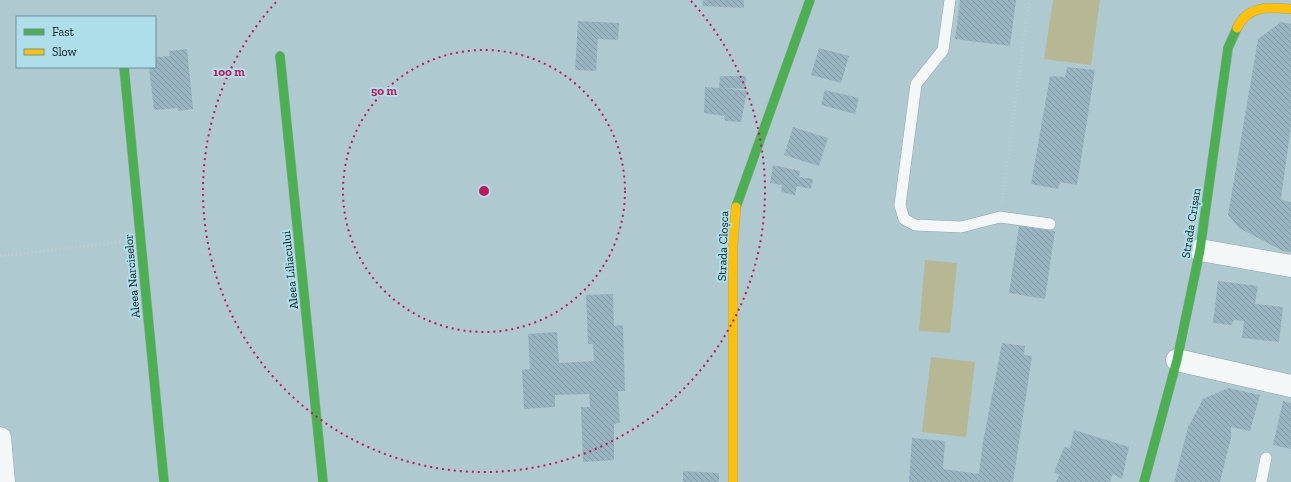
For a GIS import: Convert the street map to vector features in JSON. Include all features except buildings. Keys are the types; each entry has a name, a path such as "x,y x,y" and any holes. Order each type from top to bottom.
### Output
{"street":[{"name":"Strada Cloșca","path":"733,482 733,245 735,208 810,0"},
{"name":"Strada Crișan","path":"1144,482 1177,360 1200,250 1228,48 1237,25 1249,11 1266,7 1291,9"},
{"name":"Aleea Liliacului","path":"280,56 323,482"},
{"name":"Aleea Narciselor","path":"124,68 164,482"},
{"path":"1200,250 1291,266"},
{"path":"1177,360 1291,386"},
{"path":"0,438 4,482"}],"lane":[{"path":"950,0 943,50 916,84 900,205 904,219 915,225 961,227 1000,217 1050,224"},
{"path":"1261,482 1266,458"}],"path":[{"path":"1000,217 1029,0"},
{"path":"0,256 141,240"}],"green space":[{"path":"1053,0 1100,0 1091,65 1044,59"},
{"path":"925,260 957,263 950,333 919,331"},
{"path":"931,357 975,362 966,437 922,432"}],"traffic: fast":[{"path":"736,207 810,0"},
{"path":"1144,482 1177,360 1200,250 1228,48 1237,28"},
{"path":"280,56 323,482"},
{"path":"124,68 164,482"}],"traffic: slow":[{"path":"1237,28 1242,20 1253,11 1267,8 1291,9"},
{"path":"733,482 733,245 736,207"}]}
